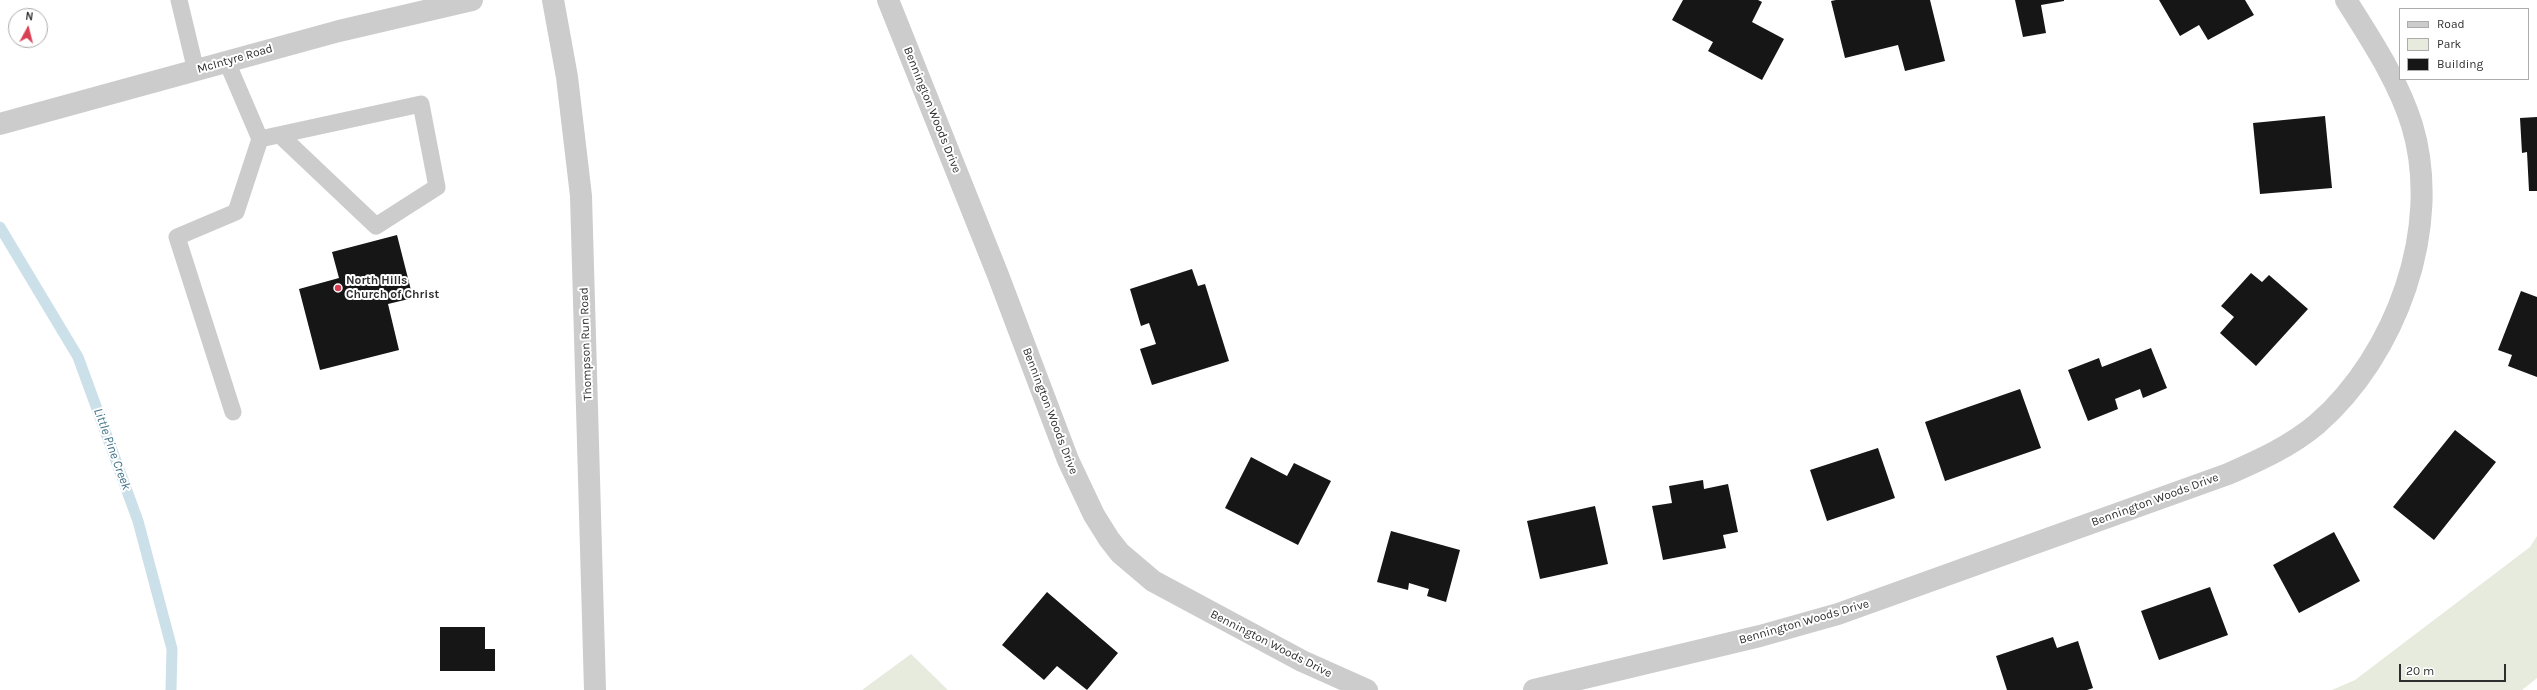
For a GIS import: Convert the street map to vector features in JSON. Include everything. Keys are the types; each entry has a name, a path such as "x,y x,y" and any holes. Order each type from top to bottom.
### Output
{"street":[{"name":"McIntyre Road","path":"0,124 196,71 339,30 472,0"},
{"name":"Thompson Run Road","path":"553,0 567,77 581,196 595,690"},
{"name":"Bennington Woods Drive","path":"888,0 998,275 1068,460 1094,515 1109,539 1120,553 1153,581 1295,657 1367,690"},
{"name":"Bennington Woods Drive","path":"1534,690 1760,636 1838,614 2228,474 2273,454 2317,424 2342,399 2369,363 2396,316 2413,265 2419,222 2419,170 2412,125 2387,70 2346,0"}],"lane":[{"path":"179,0 196,71"},
{"path":"227,62 260,139 236,212 177,237 232,412"},
{"path":"260,139 281,136 421,104 437,187 376,226 281,136"}],"green space":[{"path":"2537,536 2537,678 2522,690 2332,690 2355,680 2530,547"},
{"path":"911,654 948,690 862,690"}],"building":[{"path":"1683,0 1758,0 1762,2 1752,22 1784,39 1762,80 1708,51 1713,42 1672,20"},
{"path":"1930,0 1945,61 1905,71 1898,45 1845,58 1831,1"},
{"path":"2015,0 2064,1 2041,5 2046,33 2023,37"},
{"path":"2159,0 2245,0 2254,15 2208,40 2199,25 2180,36"},
{"path":"2325,116 2332,188 2260,194 2253,123"},
{"path":"2537,117 2537,191 2529,191 2527,152 2522,153 2520,118"},
{"path":"397,235 413,298 388,304 399,350 320,370 299,289 339,278 332,252"},
{"path":"1192,269 1198,286 1205,284 1229,361 1152,385 1140,349 1156,344 1149,323 1141,326 1130,289"},
{"path":"2251,273 2262,282 2269,275 2308,309 2256,366 2220,333 2234,317 2221,306"},
{"path":"2521,291 2537,297 2537,377 2508,366 2512,355 2498,350"},
{"path":"2151,348 2167,388 2143,398 2140,389 2115,399 2118,409 2088,421 2068,370 2099,358 2102,367"},
{"path":"2020,389 2041,448 1945,481 1925,422"},
{"path":"2455,430 2496,462 2434,540 2393,507"},
{"path":"1878,448 1895,498 1827,521 1810,470"},
{"path":"1251,457 1287,476 1294,463 1331,481 1298,545 1225,508"},
{"path":"1703,480 1704,489 1728,484 1738,532 1723,535 1726,548 1663,560 1652,506 1672,503 1669,486"},
{"path":"1595,506 1608,564 1540,579 1527,521"},
{"path":"1391,531 1460,550 1446,602 1427,596 1429,589 1409,583 1408,590 1377,582"},
{"path":"2334,532 2360,581 2299,613 2273,565"},
{"path":"2210,587 2228,635 2159,660 2141,611"},
{"path":"1047,592 1118,653 1087,690 1057,666 1044,680 1002,645"},
{"path":"440,627 485,627 485,649 495,649 495,671 440,671"},
{"path":"2053,637 2057,648 2078,641 2093,688 2087,690 2007,690 1996,656"}],"waterway":[{"name":"Little Pine Creek","path":"0,227 78,357 138,521 172,649 171,690"}],"place":[{"name":"North Hills Church of Christ","path":"338,288"}]}
